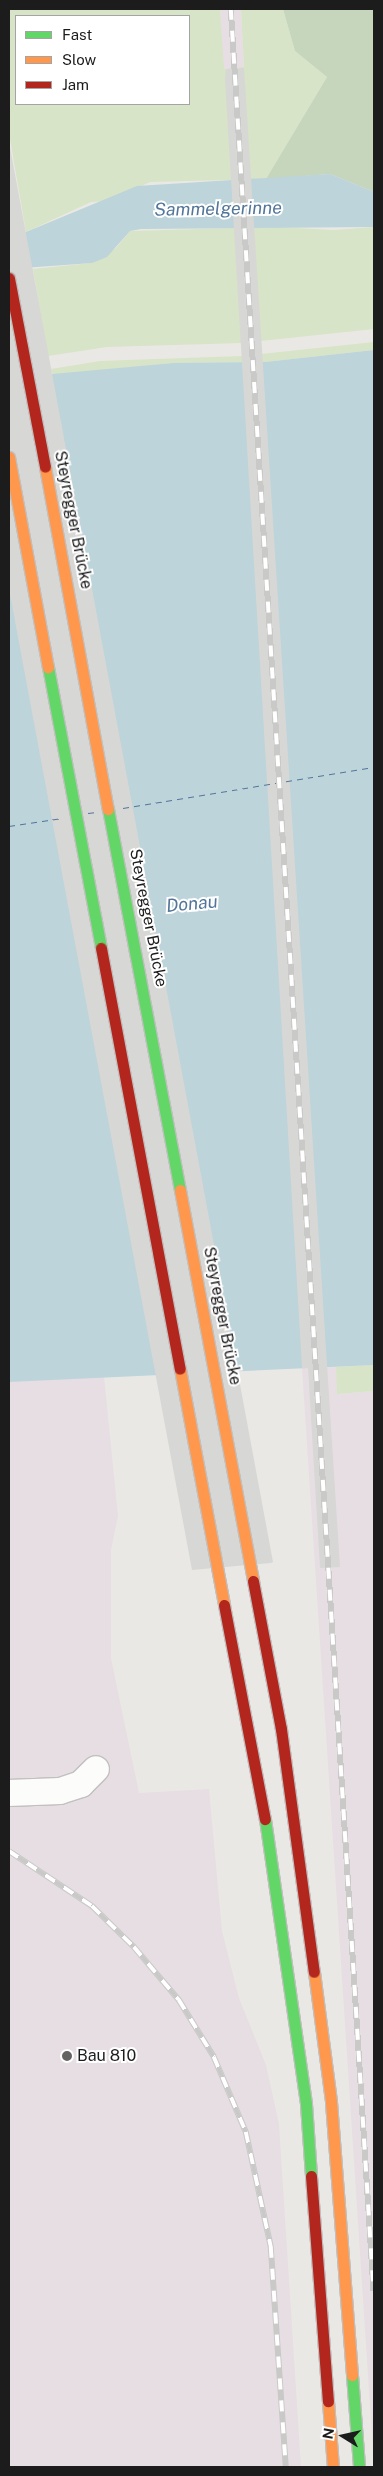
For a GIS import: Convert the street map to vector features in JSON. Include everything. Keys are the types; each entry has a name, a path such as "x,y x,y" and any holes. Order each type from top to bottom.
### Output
{"main road":[{"name":"Steyregger Brücke","path":"9,278 251,1565 280,1729 322,2017 340,2187 358,2467"},
{"path":"9,457 271,1853 296,2025 314,2188 333,2467"}],"street":[{"path":"9,1793 60,1791 81,1784 96,1769"}],"shaded area":[{"path":"220,9 241,9 244,68 223,69"},
{"path":"336,1367 338,1394 374,1391 374,2467 302,1368"},
{"path":"104,1376 118,1516 111,1550 111,1658 139,1793 209,1789 222,1931 239,1998 266,2065 279,2124 301,2467 9,2467 9,1382"}],"green space":[{"path":"9,9 220,9 224,69 244,67 241,9 283,9 295,51 327,77 266,179 150,182 108,201 91,202 26,232 9,133"},
{"path":"283,9 374,9 374,192 330,174 266,179 327,77 295,51"},
{"path":"278,227 334,230 374,227 374,329 242,343 107,347 48,356 33,269 92,263 116,248 130,231"},
{"path":"374,342 374,350 265,362 173,363 53,375 51,369 100,361 242,356"},
{"path":"374,1365 374,1391 337,1394 336,1367"}],"water":[{"name":"Sammelgerinne","path":"330,174 374,192 374,227 141,229 130,231 107,257 92,263 9,269 9,234 26,232 137,186"},
{"name":"Donau","path":"374,350 374,1365 9,1382 9,378 173,363 265,362"}],"pier":[{"path":"244,68 340,1567 320,1568 308,1368 302,1368 225,79 226,69"},
{"path":"9,142 273,1562 271,1563 192,1570 9,589"}],"ferry route":[{"path":"123,808 374,767"},
{"path":"88,813 97,812"},
{"path":"9,826 62,818"}],"railway":[{"path":"231,9 374,2292"},
{"path":"9,1851 92,1906 134,1947 179,2000 214,2057 246,2132 271,2247 286,2467"}],"traffic: fast":[{"path":"48,667 101,948"},
{"path":"108,809 180,1190"},
{"path":"265,1819 306,2104 311,2176"},
{"path":"352,2375 359,2467"}],"traffic: slow":[{"path":"9,457 48,667"},
{"path":"45,467 108,809"},
{"path":"180,1190 253,1581"},
{"path":"180,1369 224,1605"},
{"path":"314,1972 331,2102 352,2375"},
{"path":"328,2401 333,2467"}],"traffic: jam":[{"path":"9,278 45,467"},
{"path":"101,948 180,1369"},
{"path":"253,1581 281,1729 314,1972"},
{"path":"224,1605 265,1819"},
{"path":"311,2176 328,2401"}],"place":[{"name":"Bau 810","path":"67,2056"}]}
